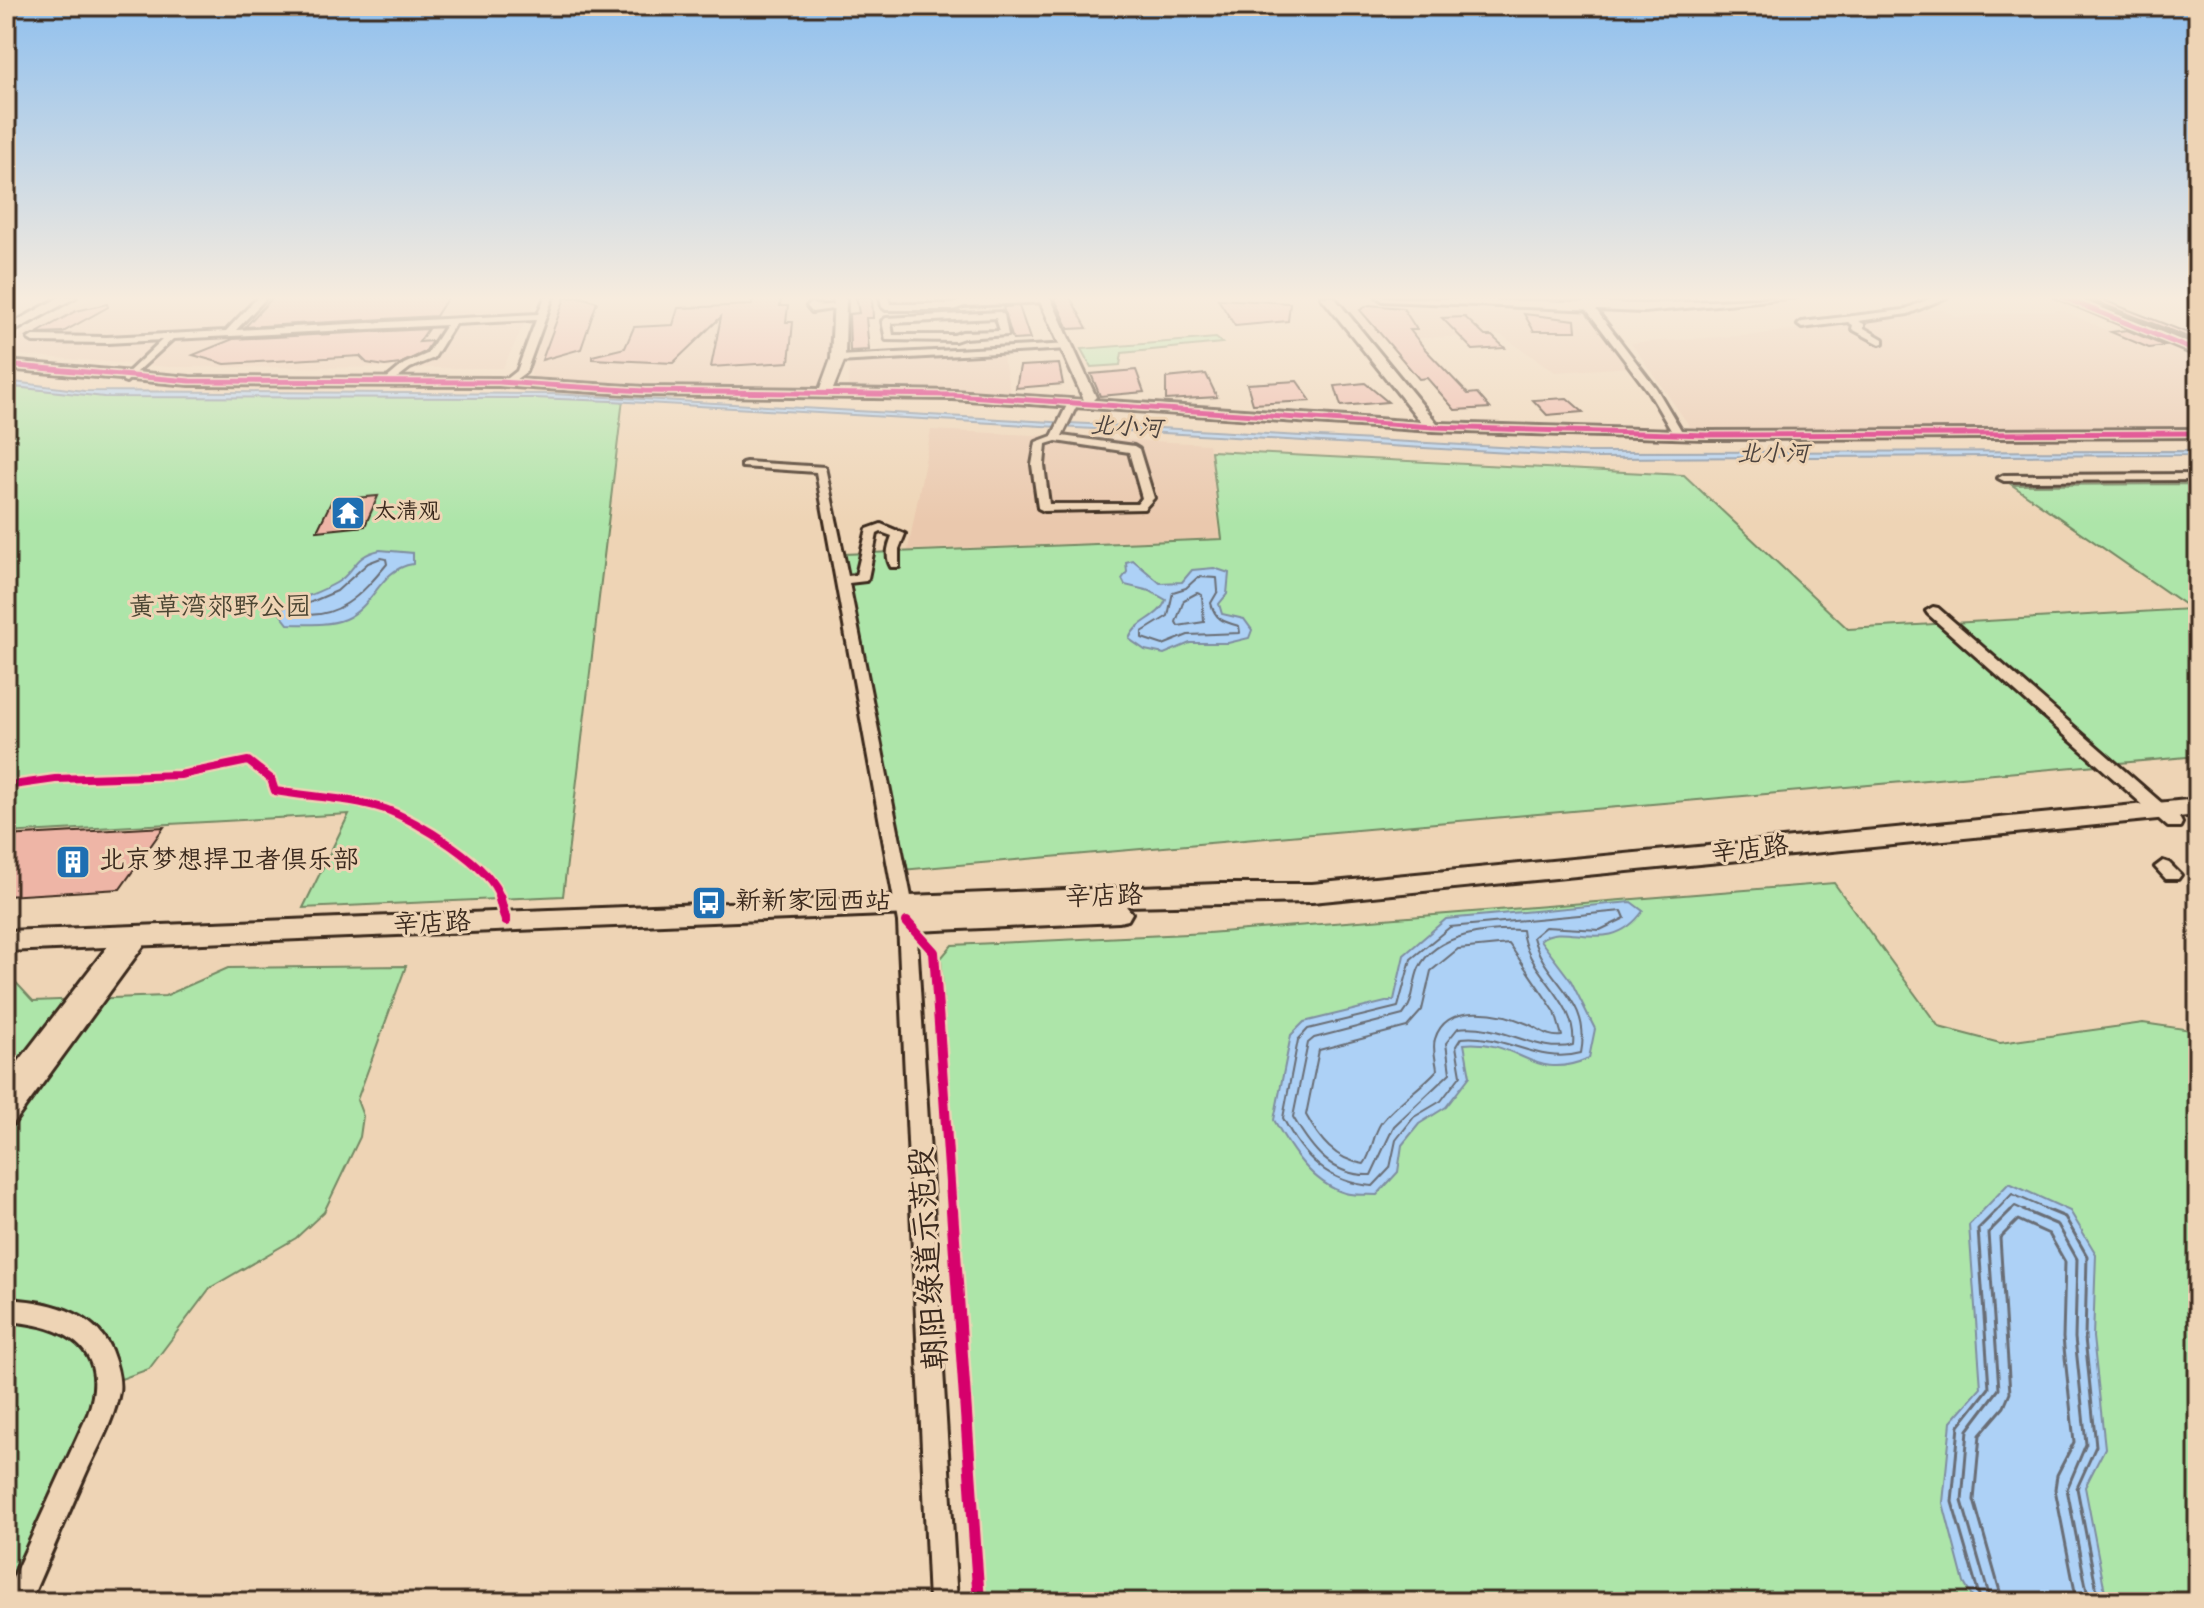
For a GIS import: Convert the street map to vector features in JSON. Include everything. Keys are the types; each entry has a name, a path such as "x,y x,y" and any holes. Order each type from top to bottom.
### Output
{"main road":[{"name":"辛店路","path":"6,953 127,945 905,914 1317,906 2178,818 2198,807"},
{"name":"辛店路","path":"6,941 127,945"}],"street":[{"path":"66,372 126,379 508,382 522,386 644,391 826,391 1433,427 1679,435 2198,433"},
{"path":"126,379 133,372"},
{"path":"388,382 400,372"},
{"path":"508,382 521,372"},
{"path":"826,391 833,372"},
{"path":"1079,372 1089,397"},
{"path":"1388,372 1433,427"},
{"path":"1639,372 1659,399 1679,435"},
{"path":"1056,438 1134,449 1148,498 1140,507 1044,508 1038,465 1041,442 1056,438 1071,407"},
{"path":"746,465 821,469 905,914 943,1602"},
{"path":"2004,478 2198,477"},
{"path":"842,580 862,578 871,532 881,528 899,534 893,549 895,564"},
{"path":"1933,611 2178,818"},
{"path":"6,1093 127,945"},
{"path":"6,1118 127,945"},
{"path":"6,1310 53,1314 80,1328 101,1357 107,1384 96,1420 16,1602"}],"shaded area":[{"path":"530,372 829,372 829,386 653,388 653,384 533,384"},
{"path":"849,372 1006,372 1011,395 848,386"},
{"path":"1651,372 2198,372 2198,430 1693,431"},
{"path":"931,430 1209,444 1220,538 908,550"}],"green space":[{"name":"黄草湾郊野公园","path":"6,384 80,394 562,396 623,399 563,896 303,908 349,814 6,833"},
{"path":"1211,451 1684,475 1848,629 2191,609 2012,485 2198,484 2198,756 902,870 844,554 1222,539"},
{"path":"1834,883 1939,1027 2000,1043 2143,1023 2198,1031 2198,1602 980,1602 941,958 952,945 1208,933"},
{"path":"406,966 357,1100 363,1116 360,1137 324,1212 296,1238 210,1288 149,1369 107,1384 6,1602 6,977 10,976 33,1001 165,996 228,968"}],"water":[{"name":"北小河","path":"6,381 84,391 553,394 1587,452 2198,451 2198,455 1597,458 611,401 104,397 6,386"},
{"path":"380,550 413,553 413,564 392,573 364,606 345,619 332,623 288,624 278,611 336,583 364,556"},
{"path":"1133,560 1160,583 1182,582 1192,570 1214,568 1229,573 1227,594 1219,604 1222,614 1244,619 1252,630 1249,638 1228,643 1190,643 1164,654 1145,650 1129,639 1166,600 1150,591 1125,585 1122,579 1127,572 1126,562"},
{"path":"1631,902 1643,911 1630,925 1616,933 1588,936 1562,933 1540,940 1571,981 1595,1029 1589,1058 1569,1065 1553,1066 1484,1044 1464,1044 1470,1076 1446,1107 1419,1124 1402,1145 1398,1172 1377,1195 1349,1194 1333,1188 1312,1173 1295,1153 1274,1120 1291,1035 1304,1022 1394,1000 1404,955 1446,919"},
{"path":"2009,1183 2070,1211 2096,1254 2093,1337 2105,1448 2085,1487 2107,1602 1975,1602 1964,1583 1943,1503 1951,1422 1981,1388 1969,1225"}],"building":[{"path":"1019,372 1061,372 1063,384 1016,388"},
{"path":"1137,372 1144,392 1100,396 1091,374"},
{"path":"1413,372 1447,372 1468,394 1477,393 1490,408 1455,410 1427,378 1419,379"},
{"path":"1206,374 1217,397 1166,400 1166,378"},
{"path":"1297,381 1311,401 1253,404 1247,384"},
{"path":"1365,383 1388,402 1341,406 1335,386"},
{"path":"1567,398 1583,412 1547,415 1533,400"},
{"name":"太清观","path":"378,496 365,526 317,531 332,500"},
{"name":"北京梦想捍卫者俱乐部","path":"164,827 120,889 6,896 6,836"}],"cycle path":[{"path":"60,372 190,381 499,382 522,386 644,391 953,395 1433,427 1707,435 2198,433"},
{"path":"6,786 55,779 180,775 248,761 271,779 275,791 385,809 431,834 477,865 497,886 506,921"},
{"name":"朝阳绿道示范段","path":"907,922 934,952 979,1602"}],"place":[{"name":"太清观","path":"348,513"},
{"name":"北京梦想捍卫者俱乐部","path":"73,862"},
{"name":"新新家园西站","path":"709,903"}]}
